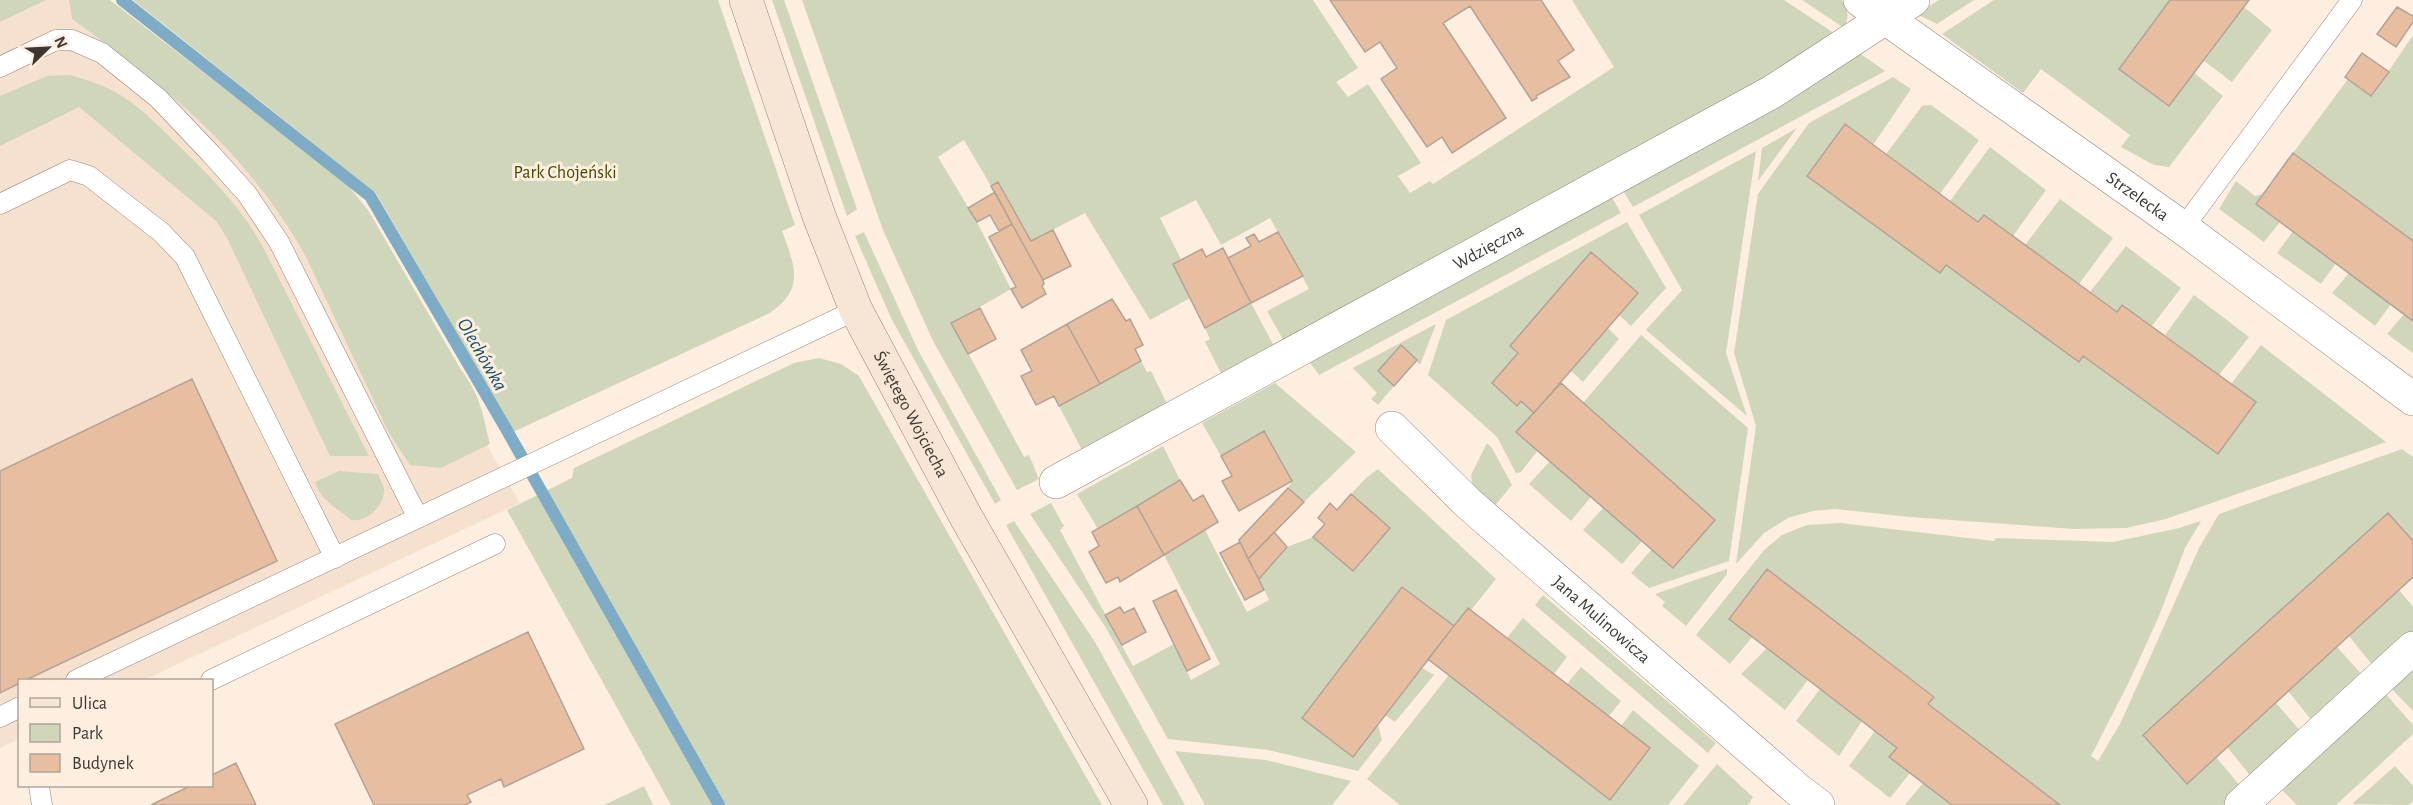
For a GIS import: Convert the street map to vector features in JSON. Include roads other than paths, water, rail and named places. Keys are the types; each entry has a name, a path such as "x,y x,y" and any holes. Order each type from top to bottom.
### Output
{"street":[{"name":"Świętego Wojciecha","path":"746,0 819,216 856,310 966,517 1131,805"},
{"name":"Wdzięczna","path":"1056,482 1772,92 1873,9 1913,0"},
{"name":"Strzelecka","path":"1873,9 2183,228 2413,399"},
{"name":"Jana Mulinowicza","path":"1392,428 1469,504 1818,805"},
{"path":"2241,805 2413,648"}],"lane":[{"path":"2183,228 2352,0"},
{"path":"2,62 56,40 72,40 102,53 158,98 211,154 247,194 279,242 418,518"},
{"path":"0,204 70,170 89,176 161,232 185,256 335,558"},
{"path":"80,679 856,310"},
{"path":"213,680 495,544"},
{"path":"0,717 18,709"},
{"path":"39,787 42,805"}],"waterway":[{"name":"Olechówka","path":"122,0 370,196 505,427 719,805"}],"park label":[{"name":"Park Chojeński","path":"565,172"}]}
